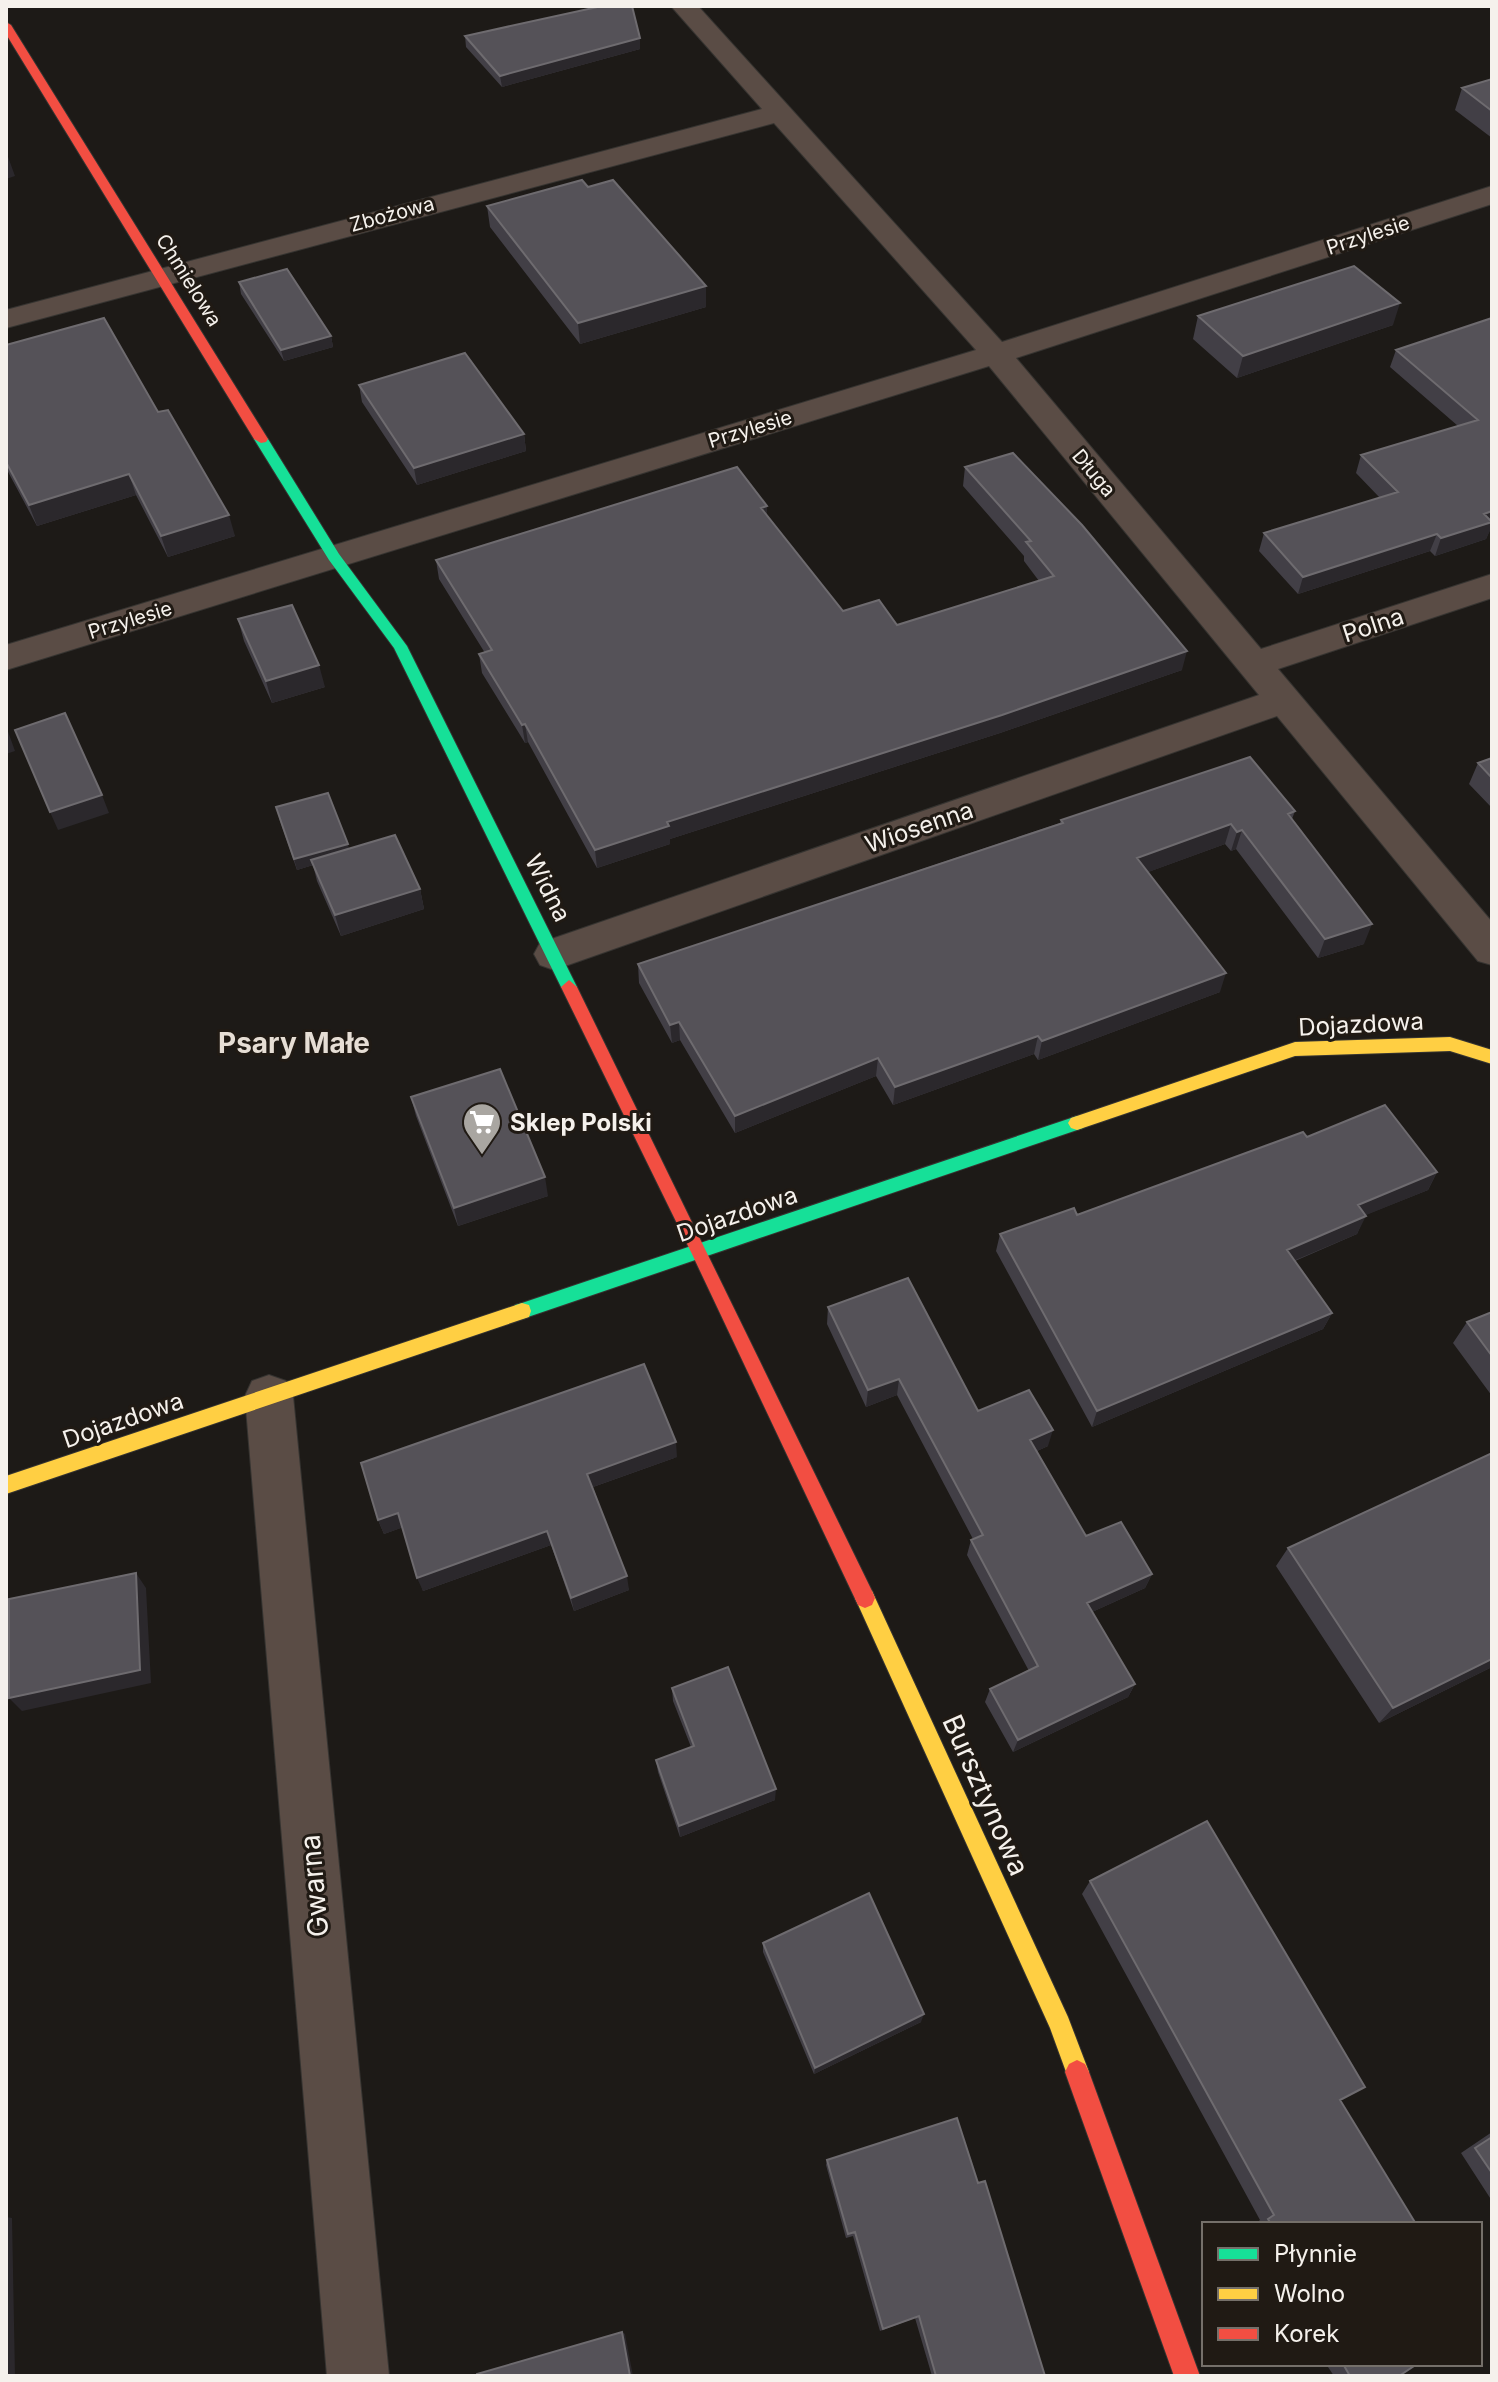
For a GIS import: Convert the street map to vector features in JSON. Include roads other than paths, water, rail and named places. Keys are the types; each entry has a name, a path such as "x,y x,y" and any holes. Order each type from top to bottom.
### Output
{"street":[{"name":"Długa","path":"684,6 996,354 1492,950"},
{"name":"Chmielowa","path":"6,25 334,557"},
{"name":"Zbożowa","path":"6,319 780,113"},
{"name":"Przylesie","path":"6,658 996,354 1492,195"},
{"name":"Widna","path":"334,557 400,646 700,1252"},
{"name":"Polna","path":"1254,664 1492,586"},
{"name":"Wiosenna","path":"554,954 1284,700"},
{"name":"Dojazdowa","path":"6,1485 1295,1049 1450,1044 1492,1057"},
{"name":"Bursztynowa","path":"700,1252 882,1632 1060,2025 1187,2376"},
{"name":"Gwarna","path":"269,1396 358,2376"}],"place":[{"name":"Sklep Polski","path":"482,1156"}],"district":[{"name":"Psary Małe","path":"294,1043"}]}
